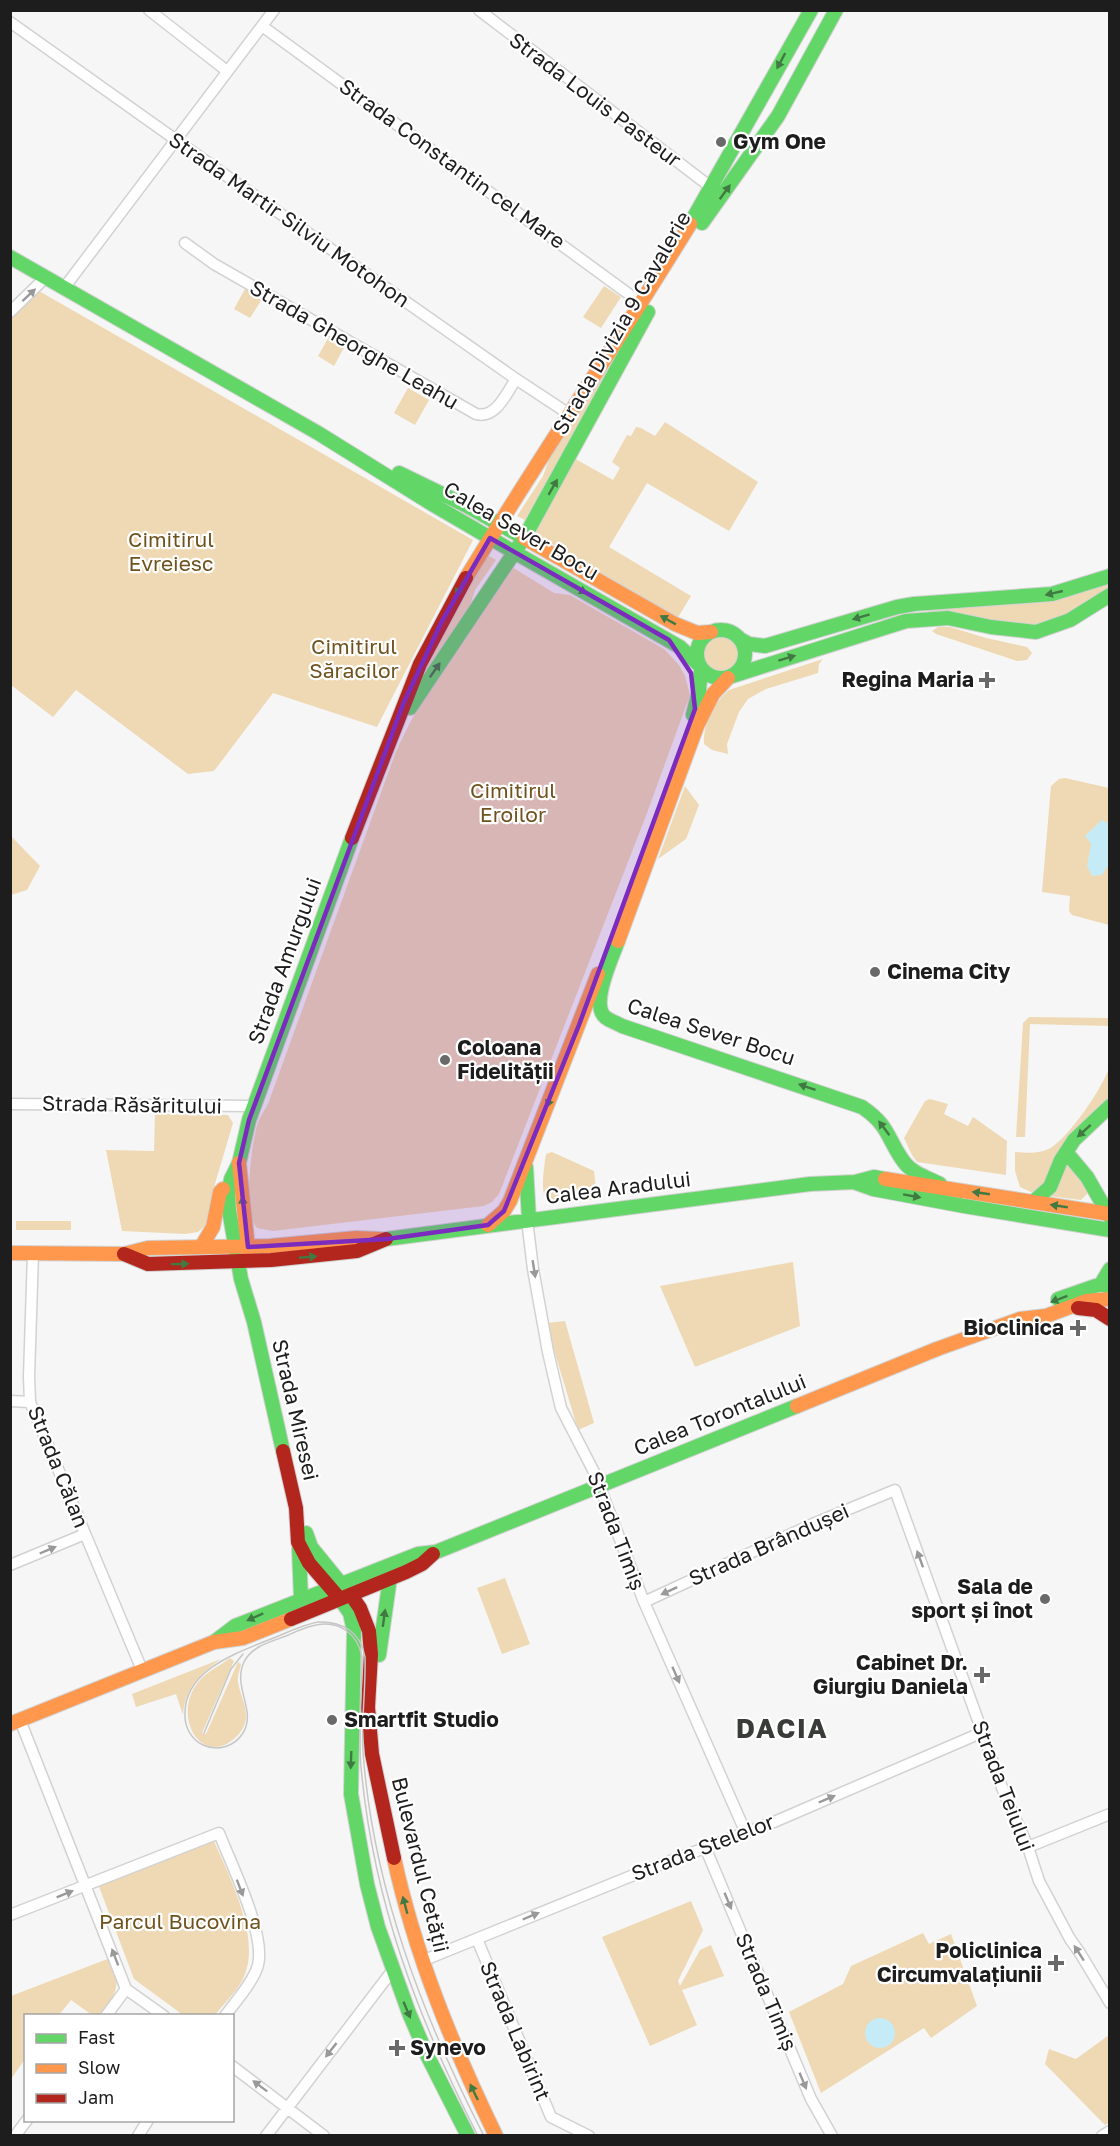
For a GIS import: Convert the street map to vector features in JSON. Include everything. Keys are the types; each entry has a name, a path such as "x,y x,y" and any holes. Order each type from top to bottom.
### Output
{"main road":[{"name":"Strada Divizia 9 Cavalerie","path":"490,538 712,188 811,10"},
{"name":"Strada Divizia 9 Cavalerie","path":"514,552 682,252 778,116 836,10"},
{"name":"Calea Sever Bocu","path":"10,257 318,433 432,504 669,640 688,653 700,668"},
{"name":"Calea Sever Bocu","path":"318,433 524,537 675,624 697,633 712,632"},
{"name":"Strada Amurgului","path":"242,1247 229,1210 228,1194 254,1106 375,776 420,664 454,598 490,538"},
{"name":"Strada Amurgului","path":"375,776 403,718 514,552"},
{"path":"488,1225 508,1206 666,792 696,705 700,668 697,655 702,640 712,632 724,630 750,644 765,646 897,607 1052,594 1110,576"},
{"path":"700,668 713,677 730,677 906,621 948,618 991,627 1036,632 1070,620 1110,595"},
{"path":"730,677 741,668 745,660 744,647 738,638"},
{"path":"669,640 691,673 696,705"},
{"name":"Calea Sever Bocu","path":"730,677 715,690 702,713 601,988 600,1007 604,1016 612,1022 862,1107 875,1116 887,1130 910,1169 952,1188"},
{"path":"579,1025 604,1016"},
{"path":"1033,1202 1050,1187 1060,1160 1074,1140 1108,1110"},
{"path":"1066,1152 1087,1177 1109,1215"},
{"path":"527,1158 529,1220"},
{"name":"Strada Amurgului","path":"239,1163 242,1247"},
{"name":"Calea Aradului","path":"10,1253 124,1254 148,1248 242,1247 316,1243 356,1238 387,1239 810,1184 855,1182 874,1177 1109,1215"},
{"path":"201,1247 213,1227 220,1192 231,1179"},
{"name":"Calea Aradului","path":"855,1182 873,1189 1110,1230"},
{"name":"Calea Aradului","path":"124,1254 148,1264 244,1262 357,1251 387,1239"},
{"name":"Strada Miresei","path":"242,1247 254,1322 296,1508 298,1542 309,1563 345,1597"},
{"path":"1105,1285 1110,1269"},
{"name":"Calea Torontalului","path":"214,1642 235,1626 301,1599 418,1554 436,1552 937,1349 1020,1319 1043,1305 1105,1285"},
{"name":"Calea Torontalului","path":"1020,1319 1046,1316 1086,1301 1110,1299"},
{"path":"1065,1309 1089,1308 1103,1313 1110,1319"},
{"name":"Strada Miresei","path":"296,1508 301,1515 311,1547 335,1586"},
{"path":"298,1542 301,1599"},
{"name":"Calea Torontalului","path":"15,1722 214,1642 243,1638 345,1597 422,1563 436,1552"},
{"path":"368,1696 378,1664 390,1578"},
{"path":"345,1597 354,1630 351,1770 354,1821 374,1914 392,1971 420,2038 468,2136"},
{"name":"Bulevardul Cetății","path":"345,1597 364,1614 370,1633 372,1650 368,1696 371,1745 398,1879 422,1961 454,2048 496,2136"}],"street":[{"path":"149,10 227,71"},
{"path":"64,288 274,10"},
{"name":"Strada Louis Pasteur","path":"479,10 618,119 712,188"},
{"name":"Strada Martir Silviu Motohon","path":"10,22 175,140 569,414"},
{"name":"Strada Constantin cel Mare","path":"262,26 641,303"},
{"name":"Strada Gheorghe Leahu","path":"185,243 214,264 476,414 482,416 496,409 516,379"},
{"path":"10,312 46,278"},
{"name":"Strada Răsăritului","path":"10,1104 254,1106"},
{"name":"Strada Timiș","path":"529,1220 531,1249 542,1318 561,1408 601,1487 644,1602 745,1831"},
{"name":"Strada Călan","path":"33,1253 30,1402 142,1670"},
{"path":"10,1401 30,1402"},
{"name":"Strada Brândușei","path":"644,1602 815,1523 895,1490"},
{"name":"Strada Teiului","path":"895,1490 1004,1793 1028,1847 1039,1881 1070,1939 1110,2003"},
{"path":"10,1565 85,1534"},
{"path":"15,1722 86,1885 126,1989 161,2014"},
{"name":"Strada Stelelor","path":"422,1961 745,1831 774,1822 983,1732"},
{"path":"1028,1847 1110,1814"},
{"path":"10,1915 219,1833 253,1919 260,1946 255,1972 226,2014"},
{"name":"Strada Timiș","path":"705,1847 811,2099 832,2136"},
{"name":"Strada Labirint","path":"477,1939 551,2117 589,2136"},
{"path":"266,2136 392,1971"},
{"path":"107,2014 126,1989"},
{"path":"234,2067 324,2136"},
{"path":"15,2136 26,2122"},
{"path":"138,2136 147,2122"},
{"path":"1102,2136 1110,2131"}],"highlighted area":[{"path":"490,538 669,640 691,673 695,709 579,1025 504,1211 488,1225 387,1239 248,1247 239,1163 249,1120 403,704 442,621"}],"green space":[{"path":"604,286 621,297 601,328 583,317"},
{"path":"245,289 262,299 250,318 234,309"},
{"name":"Cimitirul Evreiesc","path":"39,291 473,540 377,727 273,693 214,771 188,774 76,690 53,717 11,685 10,315"},
{"path":"639,318 525,520 517,516 543,476 553,449"},
{"path":"330,335 346,344 334,366 318,356"},
{"path":"408,388 429,400 415,425 394,413"},
{"path":"665,422 758,482 729,531 647,483 609,547 691,596 677,619 539,536 536,532 570,456 613,480 620,468 612,462 627,435 631,436 636,427 655,436"},
{"path":"484,553 496,560 475,590 469,609 426,675 421,672"},
{"name":"Cimitirul Eroilor","path":"512,567 554,593 570,595 664,649 679,665 685,676 690,695 647,813 499,1194 492,1202 484,1206 273,1231 257,1228 250,1209 249,1195 252,1148 257,1126 268,1104 395,754 434,681"},
{"path":"1109,582 1109,590 1044,627 928,616 927,607 1047,602"},
{"path":"938,627 950,627 1027,647 1032,653 1027,660 1017,661 936,634 932,631"},
{"path":"720,630 727,631 738,638 744,649 744,661 741,668 716,678 702,668 698,653 699,645 704,638"},
{"path":"823,659 819,664 818,673 766,689 748,699 739,712 727,744 728,754 712,750 704,744 705,729 710,714 729,690"},
{"path":"1065,778 1109,788 1109,925 1072,915 1069,911 1070,896 1042,892 1051,786 1059,779"},
{"path":"685,786 699,805 686,839 658,859"},
{"path":"11,836 40,866 27,890 11,895"},
{"path":"1029,1017 1109,1018 1109,1026 1030,1024 1025,1137 1016,1137 1023,1023"},
{"path":"1109,1068 1109,1096 1106,1103 1041,1190 1031,1192 1020,1187 1015,1171 1015,1152 1044,1151 1068,1133 1100,1088"},
{"path":"930,1099 948,1104 944,1114 968,1126 973,1117 1007,1141 1006,1175 917,1162 904,1138 925,1101"},
{"path":"155,1114 228,1115 233,1123 214,1187 206,1225 198,1232 185,1234 122,1231 106,1150 154,1151"},
{"path":"552,1152 594,1171 597,1199 566,1203 549,1201 543,1187 546,1154"},
{"path":"1067,1165 1085,1183 1089,1192 1081,1200 1049,1196 1063,1166"},
{"path":"16,1221 71,1221 71,1230 16,1230"},
{"path":"793,1262 800,1326 695,1367 660,1286"},
{"path":"565,1321 594,1423 578,1430 546,1323"},
{"path":"505,1578 530,1644 502,1654 477,1588"},
{"path":"230,1658 234,1661 202,1733 206,1734 238,1662 241,1664 238,1680 245,1708 245,1723 235,1738 222,1746 211,1747 201,1742 193,1733 188,1707 191,1693 200,1680"},
{"path":"221,1659 206,1670 190,1689 183,1715 176,1694 136,1707 132,1694"},
{"name":"Parcul Bucovina","path":"214,1841 241,1906 249,1942 249,1959 245,1974 232,1996 216,2014 180,2014 134,1979 98,1884"},
{"path":"691,1901 703,1930 678,1981 680,1986 700,1950 711,1945 724,1976 682,1990 697,2025 650,2046 602,1937"},
{"path":"923,1933 929,1944 951,1934 977,2006 931,2038 924,2028 821,2093 789,2012 843,1984 851,1966"},
{"path":"110,1958 116,1975 114,1994 101,2014 91,2014 71,2000 60,2014 24,2014 24,2060 11,2079 11,1996"},
{"path":"1109,2035 1110,2122 1105,2125 1045,2064 1049,2049 1076,2059"}],"water":[{"path":"1102,820 1109,824 1109,864 1102,875 1092,876 1087,866 1091,844 1085,836"},
{"path":"880,2018 886,2019 894,2027 894,2039 886,2047 880,2048 874,2047 866,2039 865,2033 866,2027 874,2019"}],"tram line":[{"path":"478,2136 417,2002 387,1911 367,1816 361,1767 362,1657 360,1649 352,1635 346,1630 324,1624 304,1628 257,1648 247,1657 241,1671 247,1724 240,1738 226,1746 214,1748 203,1745 192,1737 185,1720 187,1700 202,1675 228,1657 294,1629 318,1622 335,1624 349,1630 363,1648 365,1657 363,1752 377,1852 389,1901 421,1997 440,2044 484,2136"},
{"path":"204,1733 231,1669 243,1654"}],"traffic: fast":[{"path":"690,224 811,10"},
{"path":"702,223 778,116 836,10"},
{"path":"10,257 318,433 514,552"},
{"path":"410,708 524,538 648,312"},
{"path":"399,473 467,506 524,538"},
{"path":"514,552 680,647 700,666"},
{"path":"740,639 749,644 765,646 897,607 1052,594 1110,576"},
{"path":"732,676 906,621 948,618 991,627 1036,632 1070,620 1110,595"},
{"path":"716,630 726,630 738,637 745,649 745,654 745,659 738,671 726,678 716,678 701,667 697,659 697,649 708,634 716,630"},
{"path":"693,715 701,669"},
{"path":"283,1451 254,1322 241,1279 228,1194 231,1179 239,1163 249,1120 352,838"},
{"path":"618,941 601,991 601,1010 605,1017 622,1026 862,1107 878,1120 907,1166 940,1184"},
{"path":"1033,1202 1050,1187 1061,1160 1074,1140 1110,1106"},
{"path":"1066,1152 1087,1177 1110,1217"},
{"path":"526,1167 529,1220"},
{"path":"386,1239 810,1184 855,1182 874,1177 885,1179"},
{"path":"856,1183 873,1189 964,1206 1110,1230"},
{"path":"1101,1284 1110,1269"},
{"path":"1058,1299 1101,1284 1110,1287"},
{"path":"214,1642 235,1626 418,1554 436,1552 797,1406"},
{"path":"306,1533 311,1547 346,1590"},
{"path":"299,1549 301,1599"},
{"path":"379,1655 390,1578"},
{"path":"340,1599 350,1613 354,1631 351,1794 367,1884 378,1927 409,2013 427,2055 468,2136"}],"traffic: slow":[{"path":"466,578 690,224"},
{"path":"524,538 675,624 697,633 711,632"},
{"path":"618,941 697,726 713,694 728,678"},
{"path":"488,1225 504,1211 510,1201 598,974"},
{"path":"239,1163 249,1258"},
{"path":"885,1179 1110,1214"},
{"path":"201,1247 213,1227 220,1192 223,1189"},
{"path":"10,1253 124,1254 148,1248 270,1246 356,1238 380,1239"},
{"path":"797,1406 937,1349 1020,1319 1046,1316 1086,1301 1110,1299"},
{"path":"10,1724 214,1642 243,1638 291,1619"},
{"path":"394,1858 424,1965 450,2035 496,2136"}],"traffic: jam":[{"path":"352,838 420,664 466,578"},
{"path":"124,1254 148,1264 271,1260 357,1251 386,1239"},
{"path":"1078,1308 1096,1310 1110,1319"},
{"path":"283,1451 296,1508 298,1542 309,1563 340,1599"},
{"path":"291,1619 406,1572 422,1564 433,1554"},
{"path":"351,1595 360,1608 369,1631 371,1654 368,1707 372,1754 394,1858"}],"place":[{"name":"Gym One","path":"721,142"},
{"name":"Regina Maria","path":"987,680"},
{"name":"Cinema City","path":"875,972"},
{"name":"Coloana Fidelității","path":"445,1060"},
{"name":"Bioclinica","path":"1078,1328"},
{"name":"Sala de sport și înot","path":"1045,1599"},
{"name":"Cabinet Dr. Giurgiu Daniela","path":"982,1675"},
{"name":"Smartfit Studio","path":"332,1720"},
{"name":"Policlinica Circumvalațiunii","path":"1056,1963"},
{"name":"Synevo","path":"397,2048"}],"district":[{"name":"DACIA","path":"782,1729"}],"park label":[{"name":"Cimitirul Săracilor","path":"354,659"}]}
